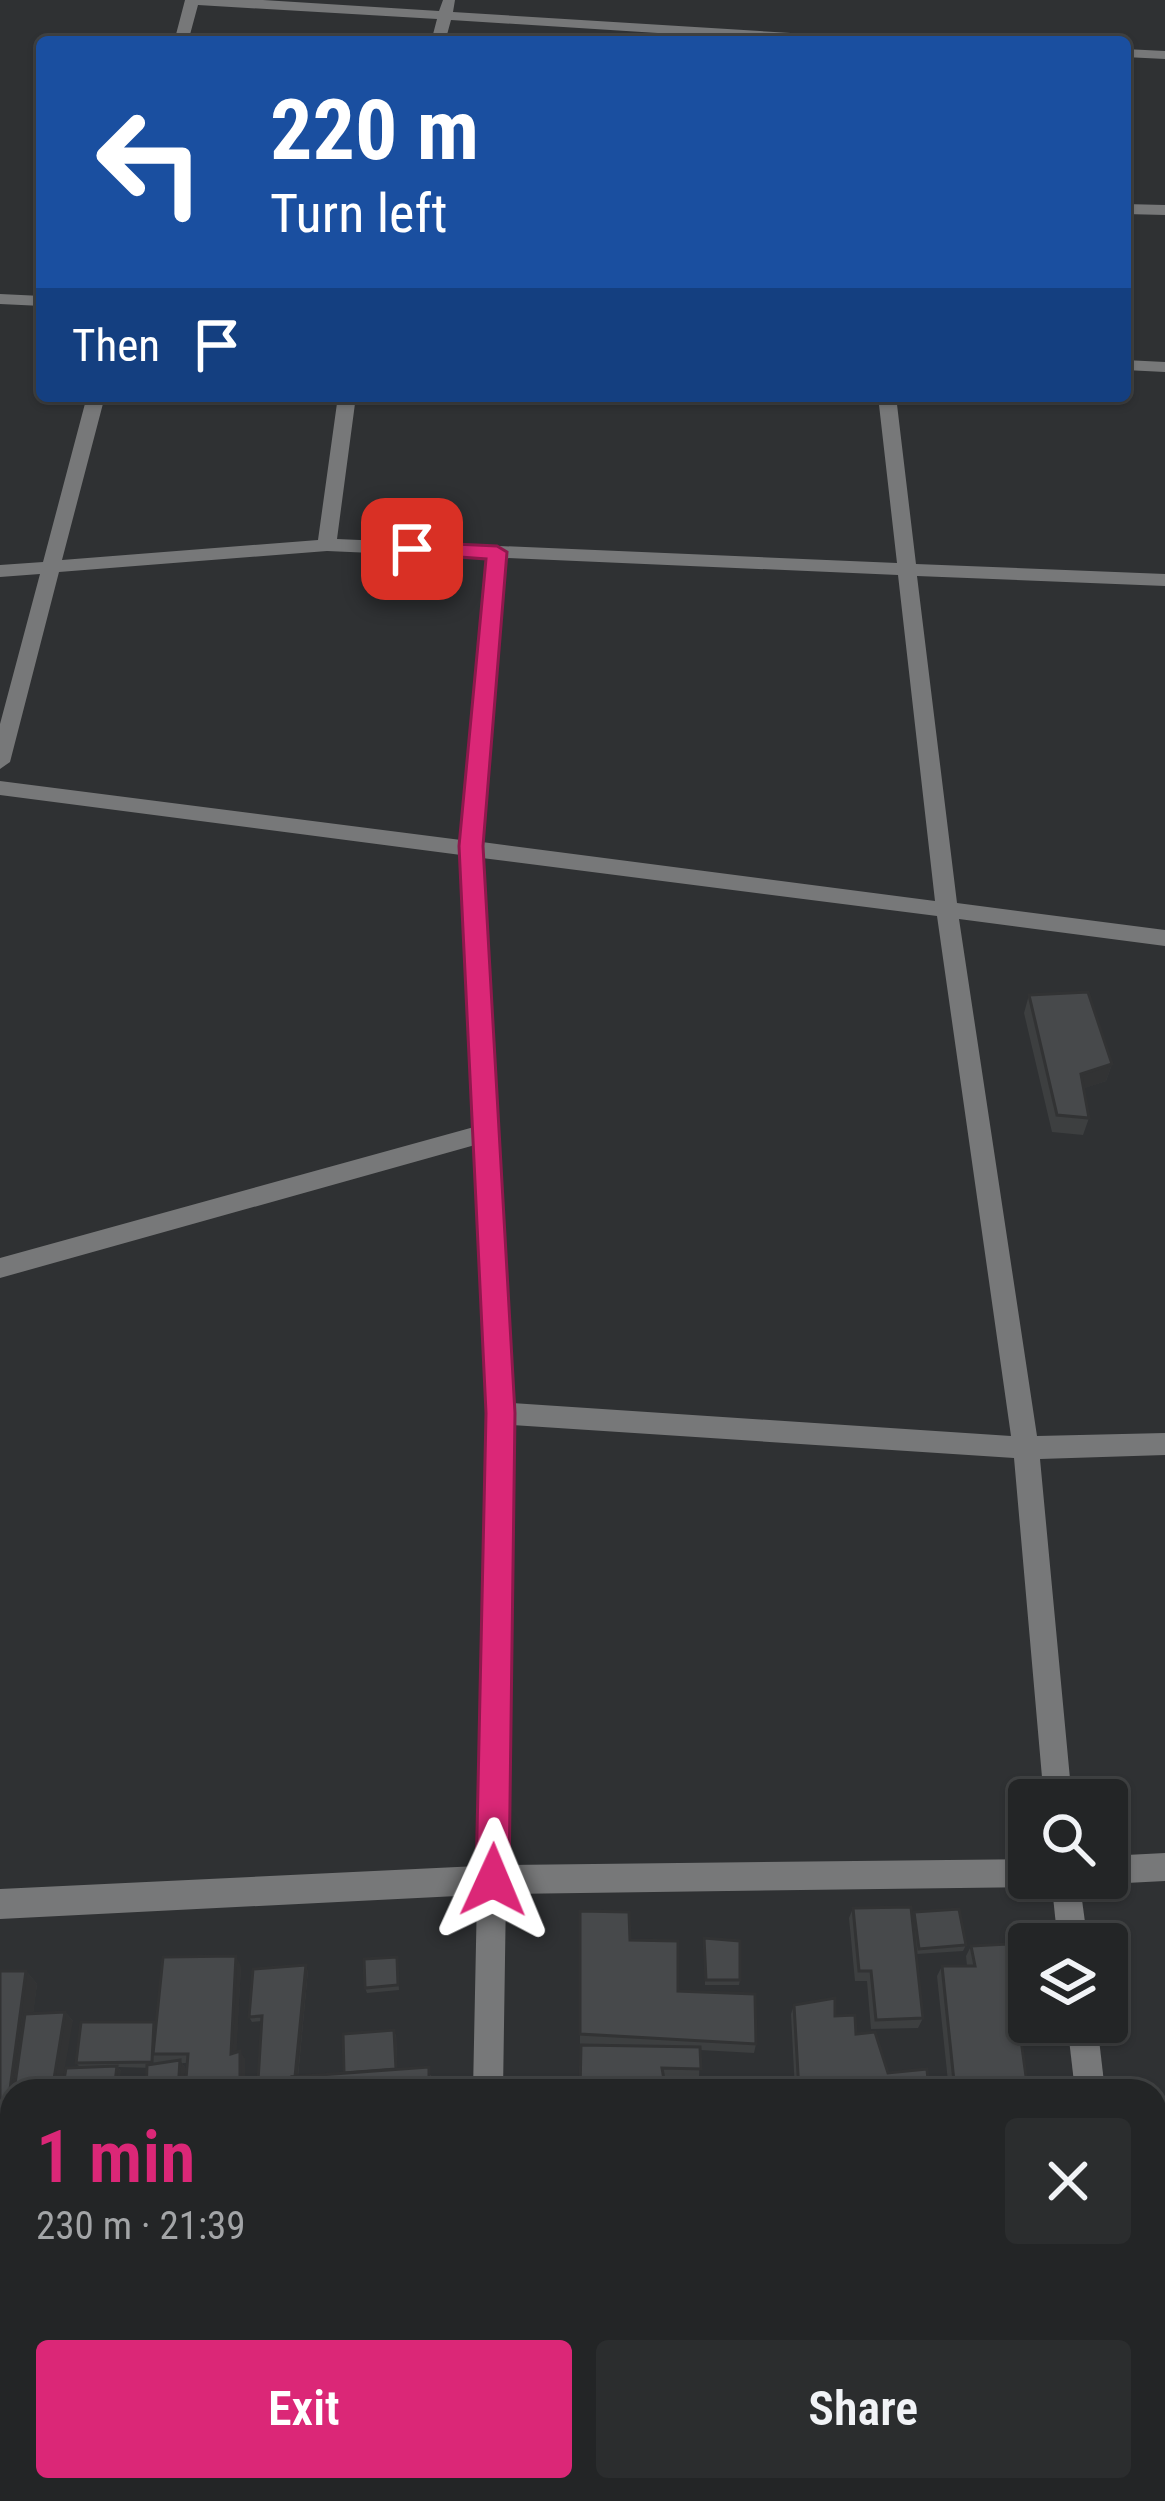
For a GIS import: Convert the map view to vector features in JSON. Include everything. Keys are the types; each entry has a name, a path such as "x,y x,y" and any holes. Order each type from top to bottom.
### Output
{"street":[{"path":"183,36 193,0 447,7 782,36"},
{"path":"1131,53 1165,55"},
{"path":"1131,208 1165,210"},
{"path":"0,299 36,301"},
{"path":"1131,365 1165,367"},
{"path":"0,762 94,402"},
{"path":"327,545 346,402"},
{"path":"888,402 947,913 1025,1448 1056,1779"},
{"path":"0,571 327,545 1165,580"},
{"path":"488,2079 500,1413 471,846 497,552"},
{"path":"0,788 1165,938"},
{"path":"0,1268 485,1133"},
{"path":"500,1413 1025,1448 1165,1444"},
{"path":"1128,1869 1165,1867"},
{"path":"0,1904 493,1880 1008,1873"},
{"path":"1084,2043 1089,2079"}],"building":[{"path":"1088,992 1112,1064 1081,1074 1089,1118 1057,1115 1029,995"},
{"path":"911,1907 923,2018 876,2020 871,1971 859,1971 853,1908"},
{"path":"959,1909 966,1945 919,1949 914,1912"},
{"path":"580,1911 629,1912 630,1940 678,1941 678,1991 755,1994 756,2044 580,2034"},
{"path":"704,1938 740,1941 740,1980 706,1980"},
{"path":"1008,1944 1008,2043 1021,2043 1026,2079 954,2079 942,1966 975,1966 971,1946"},
{"path":"236,1956 231,2054 240,2051 240,2079 186,2079 188,2054 153,2054 163,1957"},
{"path":"397,1957 398,1985 365,1988 364,1959"},
{"path":"306,1965 292,2079 258,2079 262,2016 249,2017 253,1969"},
{"path":"0,1971 26,1971 11,2079 0,2079"},
{"path":"835,1998 835,2016 855,2015 856,2034 875,2032 888,2073 927,2069 928,2079 798,2079 794,2005"},
{"path":"65,2012 54,2079 16,2079 25,2014"},
{"path":"81,2022 154,2022 152,2062 76,2063"},
{"path":"394,2030 396,2069 344,2073 343,2034"},
{"path":"581,2045 700,2047 701,2069 662,2068 664,2079 580,2079"},
{"path":"180,2060 179,2079 146,2079 147,2065"},
{"path":"117,2066 115,2079 64,2079 66,2068"},
{"path":"429,2067 429,2079 292,2077"}],"route":[{"path":"412,549 497,552 471,846 500,1413 493,1880"}]}
